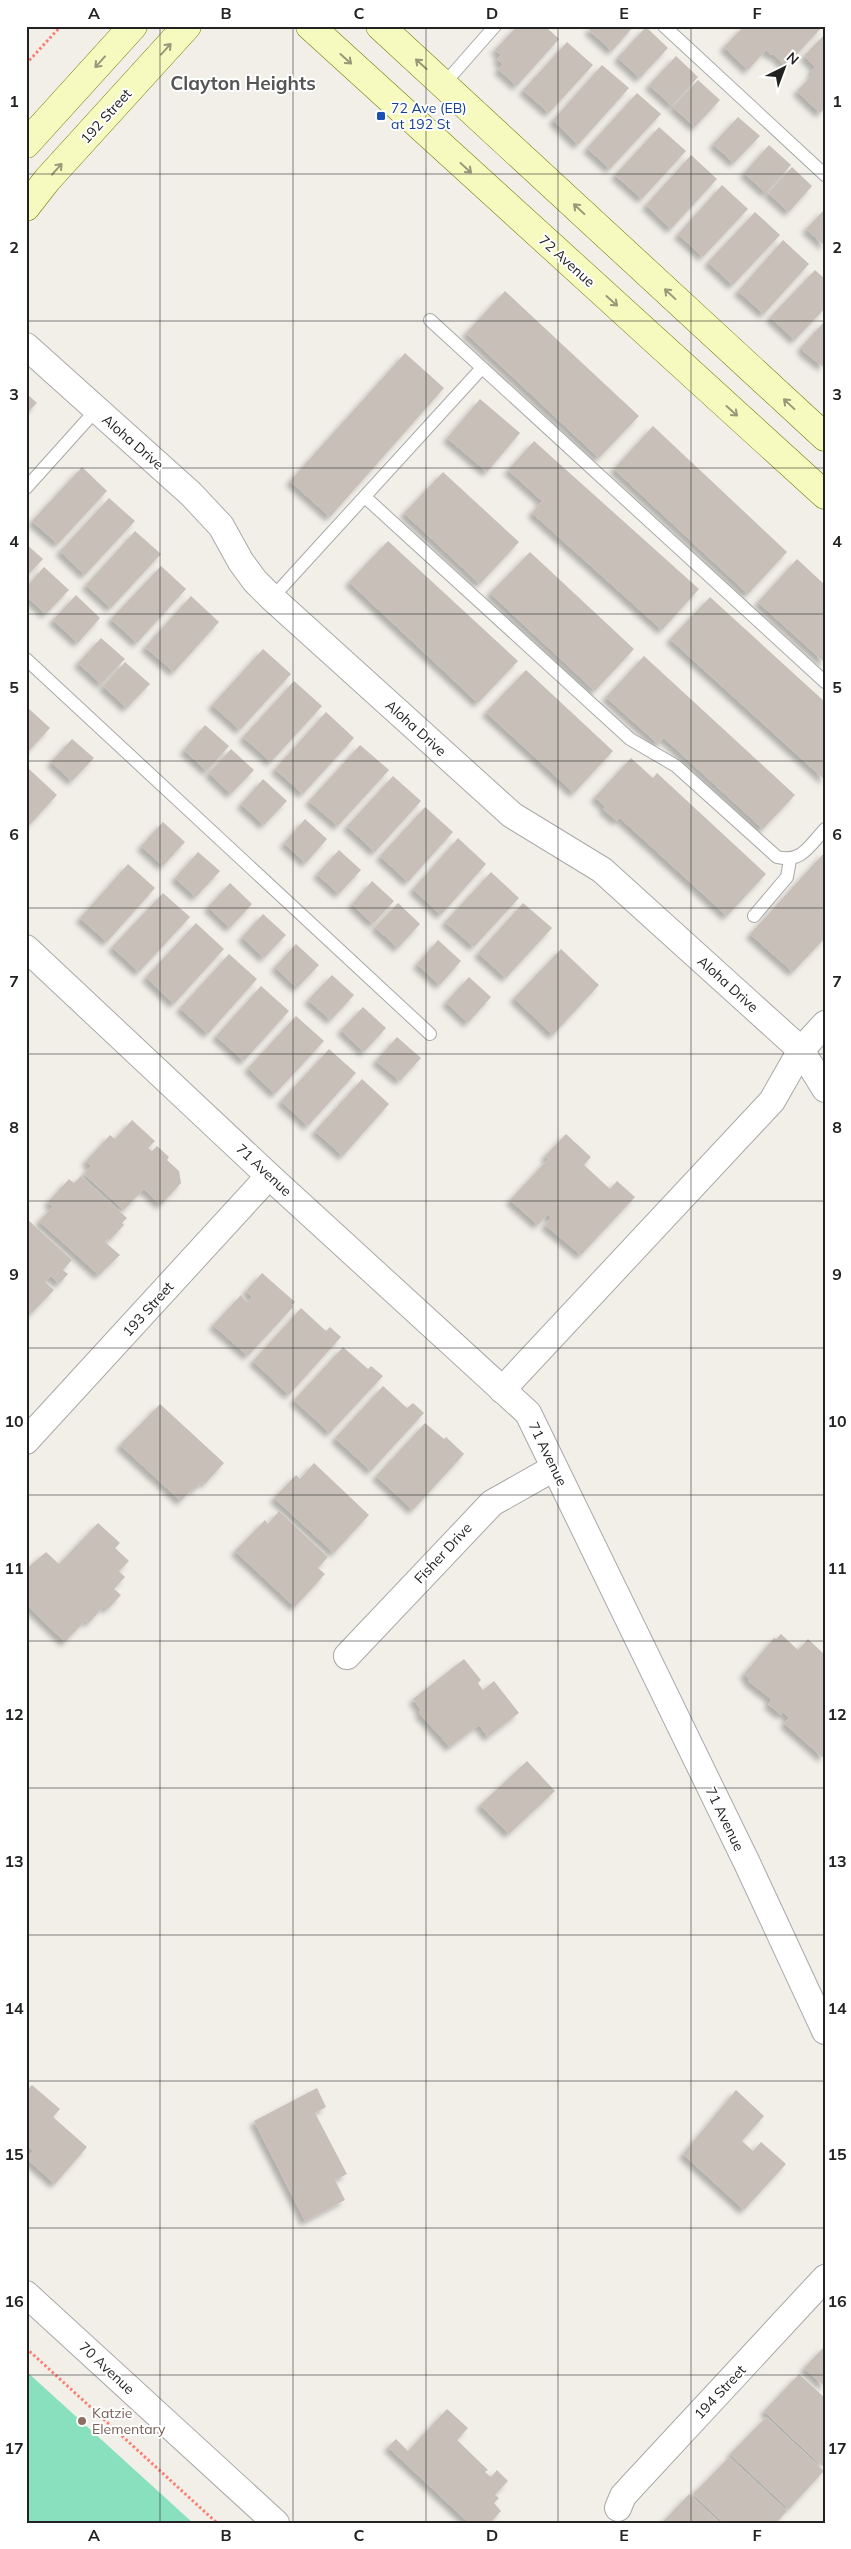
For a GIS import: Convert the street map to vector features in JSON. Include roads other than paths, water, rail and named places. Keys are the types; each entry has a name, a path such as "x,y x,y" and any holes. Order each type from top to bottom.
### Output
{"main road":[{"path":"26,144 132,26"},
{"name":"192 Street","path":"26,207 47,180 187,26"},
{"name":"72 Avenue","path":"310,26 825,495"},
{"path":"380,26 825,437"},
{"path":"786,460 825,484"}],"street":[{"name":"Aloha Drive","path":"26,346 207,509 221,526 245,568 272,598 512,815 602,870 800,1050 825,1089"},
{"name":"71 Avenue","path":"26,948 269,1176 528,1413 747,1863 825,2031"},
{"path":"502,1390 772,1101 800,1050 825,1024"},
{"name":"193 Street","path":"26,1441 269,1176"},
{"name":"Fisher Drive","path":"346,1656 492,1503 554,1468"},
{"name":"194 Street","path":"619,2515 623,2496 825,2278"},
{"name":"70 Avenue","path":"26,2294 276,2523"}],"lane":[{"path":"444,84 495,26"},
{"path":"664,26 825,175"},
{"path":"430,320 481,369 825,682"},
{"path":"272,598 481,369"},
{"path":"26,488 96,410"},
{"path":"365,497 630,739 676,766 777,857 790,860 800,855 825,829"},
{"path":"26,659 430,1034"},
{"path":"754,916 787,877 790,860"}],"place":[{"name":"72 Ave (EB) at 192 St","path":"381,116"},
{"name":"Katzie Elementary","path":"82,2421"}],"district":[{"name":"Clayton Heights","path":"243,83"}]}
